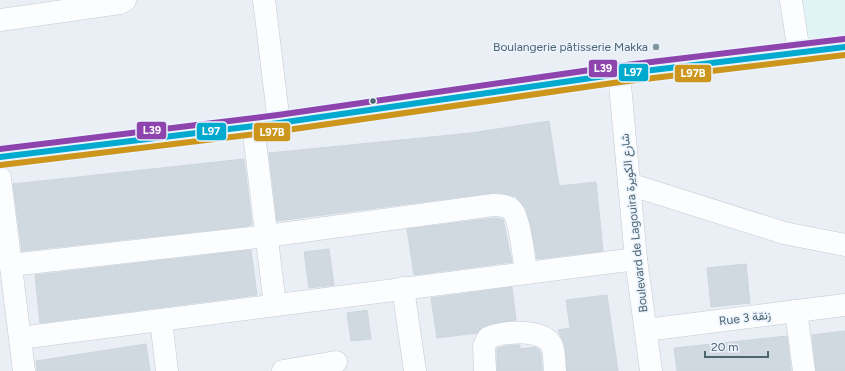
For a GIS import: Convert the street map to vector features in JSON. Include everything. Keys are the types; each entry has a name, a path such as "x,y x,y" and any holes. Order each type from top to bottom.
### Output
{"street":[{"path":"0,20 120,3 125,0"},
{"path":"264,0 279,123"},
{"path":"791,0 799,54"},
{"path":"0,157 279,123 619,74 799,54 845,47"},
{"name":"Boulevard de Lagouira شارع الكويرة","path":"619,74 636,259 652,371"},
{"path":"253,126 276,305"},
{"path":"0,178 11,265 7,294 20,338 24,371"},
{"path":"629,184 784,233 845,245"},
{"path":"11,265 267,236 493,205 511,209 516,218 526,272"},
{"path":"20,338 636,259"},
{"path":"403,288 415,371"},
{"name":"Rue 3 زنقة","path":"646,330 845,305"},
{"path":"796,311 804,371"},
{"path":"161,320 167,371"},
{"path":"485,371 484,346 488,338 529,333 538,334 547,338 552,346 555,371"},
{"path":"282,371 336,362"}],"shaded area":[{"path":"785,0 845,0 845,54 792,61"}],"building":[{"path":"549,121 559,186 596,182 603,251 537,259 526,209 516,197 502,193 491,193 277,221 269,153 471,133"},
{"path":"244,159 252,224 248,226 22,251 13,184"},
{"path":"494,218 503,219 512,262 414,275 407,229"},
{"path":"329,249 334,285 309,288 304,252"},
{"path":"251,250 257,295 40,323 35,275"},
{"path":"746,264 750,303 711,307 707,268"},
{"path":"512,287 516,320 490,324 483,327 477,333 437,338 431,298"},
{"path":"607,295 618,371 567,371 565,346 558,330 570,328 566,300"},
{"path":"367,310 371,339 351,341 347,313"},
{"path":"845,331 845,371 816,371 812,335"},
{"path":"787,336 791,371 677,371 674,348"},
{"path":"146,344 150,371 37,371 36,361"},
{"path":"520,345 520,349 535,347 539,350 541,354 542,371 497,371 497,348"}],"transit line":[{"name":"L39","path":"0,149 278,115 618,66 844,39"},
{"name":"L97","path":"0,157 279,123 619,74 845,47"},
{"name":"L97B","path":"1,165 280,131 620,82 845,55"}],"place":[{"name":"Boulangerie pâtisserie Makka","path":"656,47"}]}
